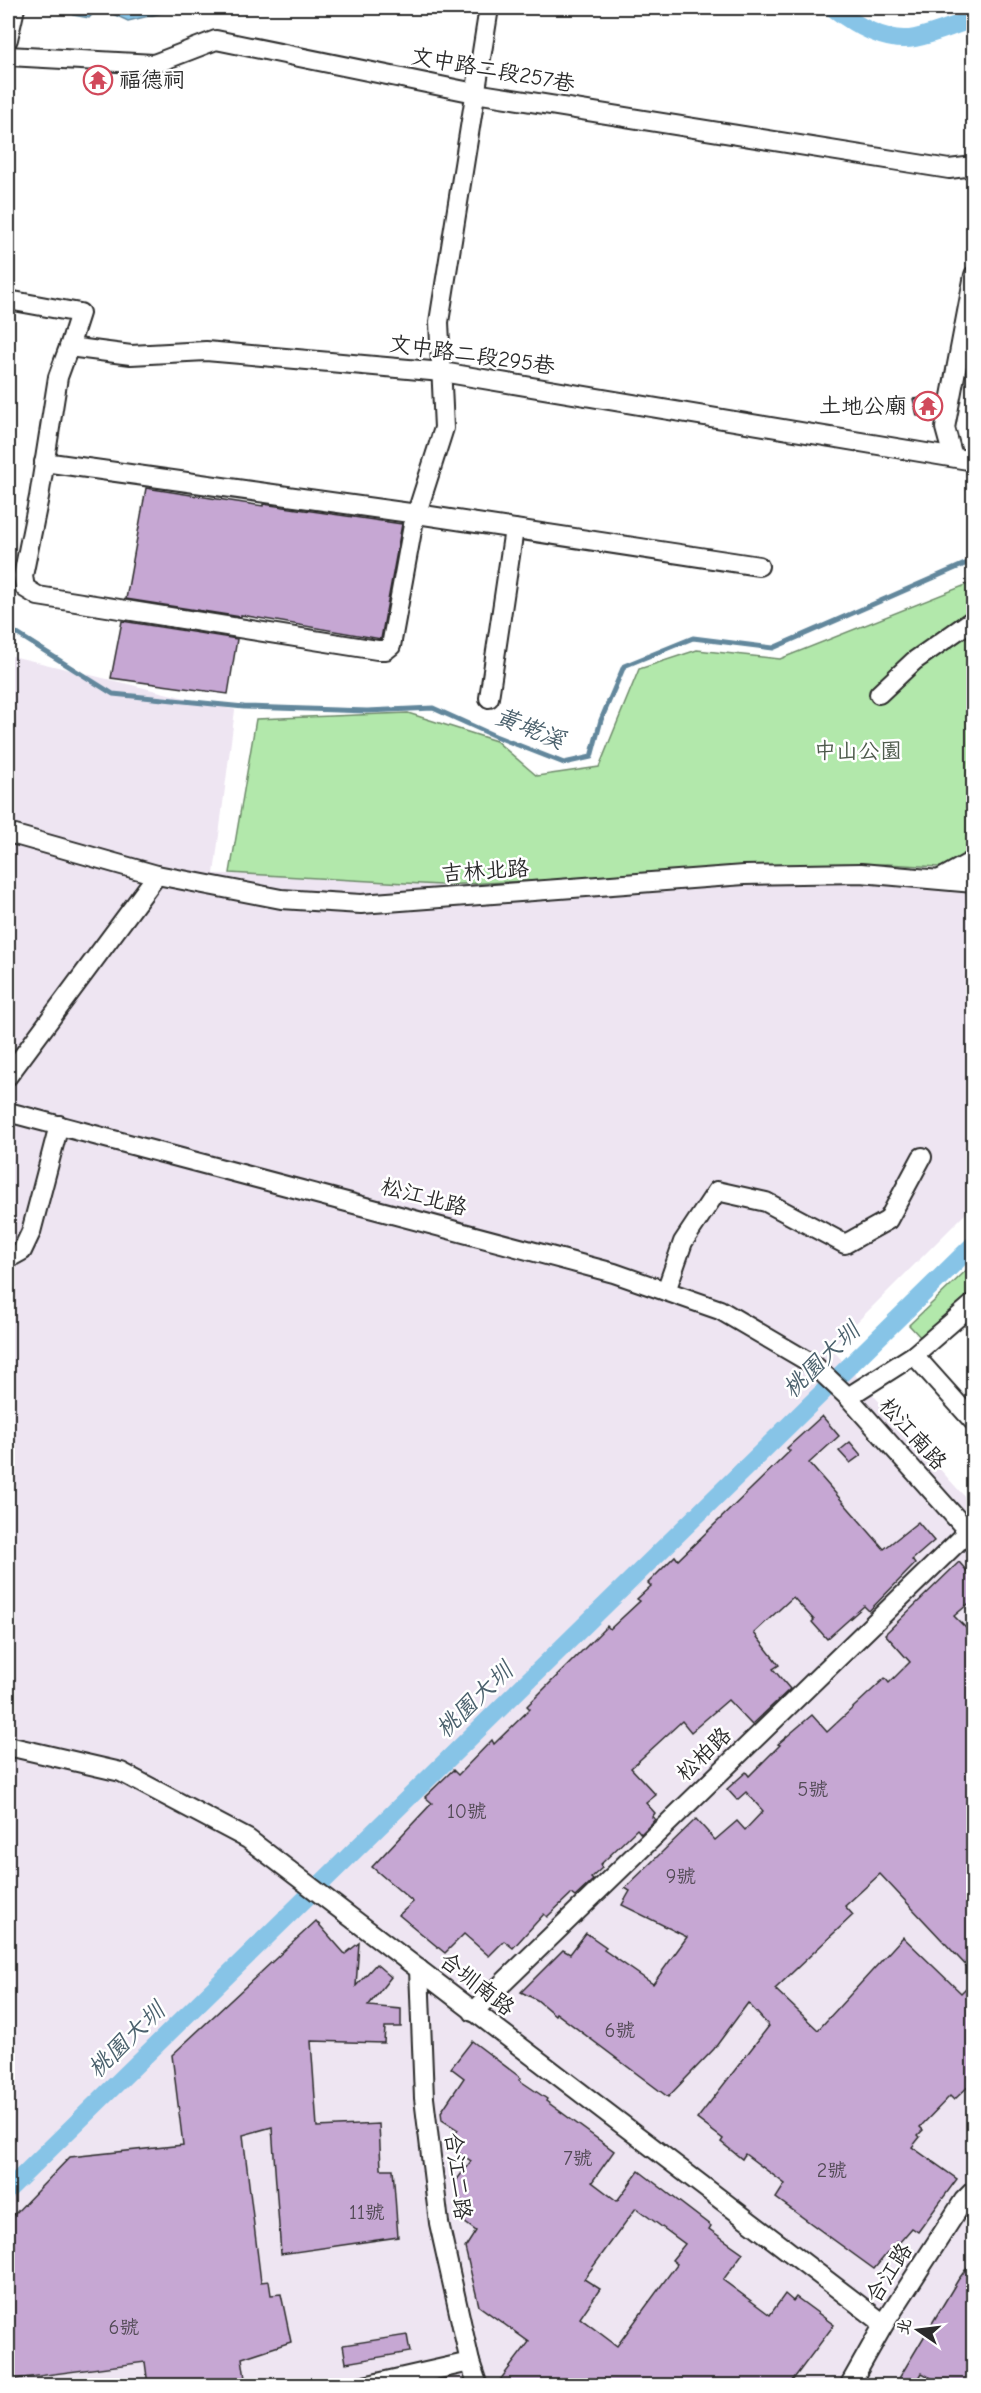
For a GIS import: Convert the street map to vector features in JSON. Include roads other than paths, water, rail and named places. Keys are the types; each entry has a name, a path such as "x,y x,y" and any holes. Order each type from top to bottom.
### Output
{"street":[{"path":"8,39 15,8"},
{"path":"8,300 80,313 58,377 24,576 25,588 38,596 386,650 392,646 417,514 444,428 439,322 489,8"},
{"name":"文中路二段257巷","path":"8,56 154,64 216,40 475,93 949,170 974,166"},
{"path":"953,458 945,428 974,275"},
{"name":"文中路二段295巷","path":"69,347 131,355 206,351 442,372 974,461"},
{"path":"44,462 417,514 759,566"},
{"path":"489,698 514,529"},
{"path":"879,694 914,661 974,619"},
{"name":"吉林北路","path":"8,833 157,875 281,898 361,904 744,875 861,873 974,883"},
{"path":"940,879 974,860"},
{"path":"8,1076 157,875"},
{"name":"松江北路","path":"8,1112 614,1273 720,1310 814,1365"},
{"path":"8,1255 13,1256 22,1251 31,1232 59,1125"},
{"path":"666,1291 683,1242 717,1191 766,1202 845,1244 888,1220 922,1157"},
{"path":"844,1394 914,1355 974,1303"},
{"path":"914,1355 974,1422"},
{"name":"松江南路","path":"814,1365 844,1394 971,1535"},
{"name":"松柏路","path":"473,2012 971,1535"},
{"name":"合圳南路","path":"8,1746 121,1772 248,1839 884,2324"},
{"name":"合江二路","path":"419,1969 424,2098 439,2223 470,2362 478,2385"},
{"name":"合江路","path":"849,2385 884,2324 964,2200 974,2190"},
{"path":"364,2385 470,2362"}],"water":[{"path":"75,8 98,8 89,18 73,15"},
{"path":"100,8 183,8 128,21"}],"waterway":[{"path":"833,8 871,31 904,39 930,34 974,19"},
{"name":"黃墘溪","path":"8,628 113,694 244,707 367,711 433,708 495,736 564,763 591,757 601,720 624,666 693,638 773,648 974,560"},
{"name":"桃園大圳","path":"8,2190 974,1244"}],"place":[{"name":"福德祠","path":"98,80"},
{"name":"土地公廟","path":"928,406"}],"park label":[{"name":"中山公園","path":"858,751"}]}
